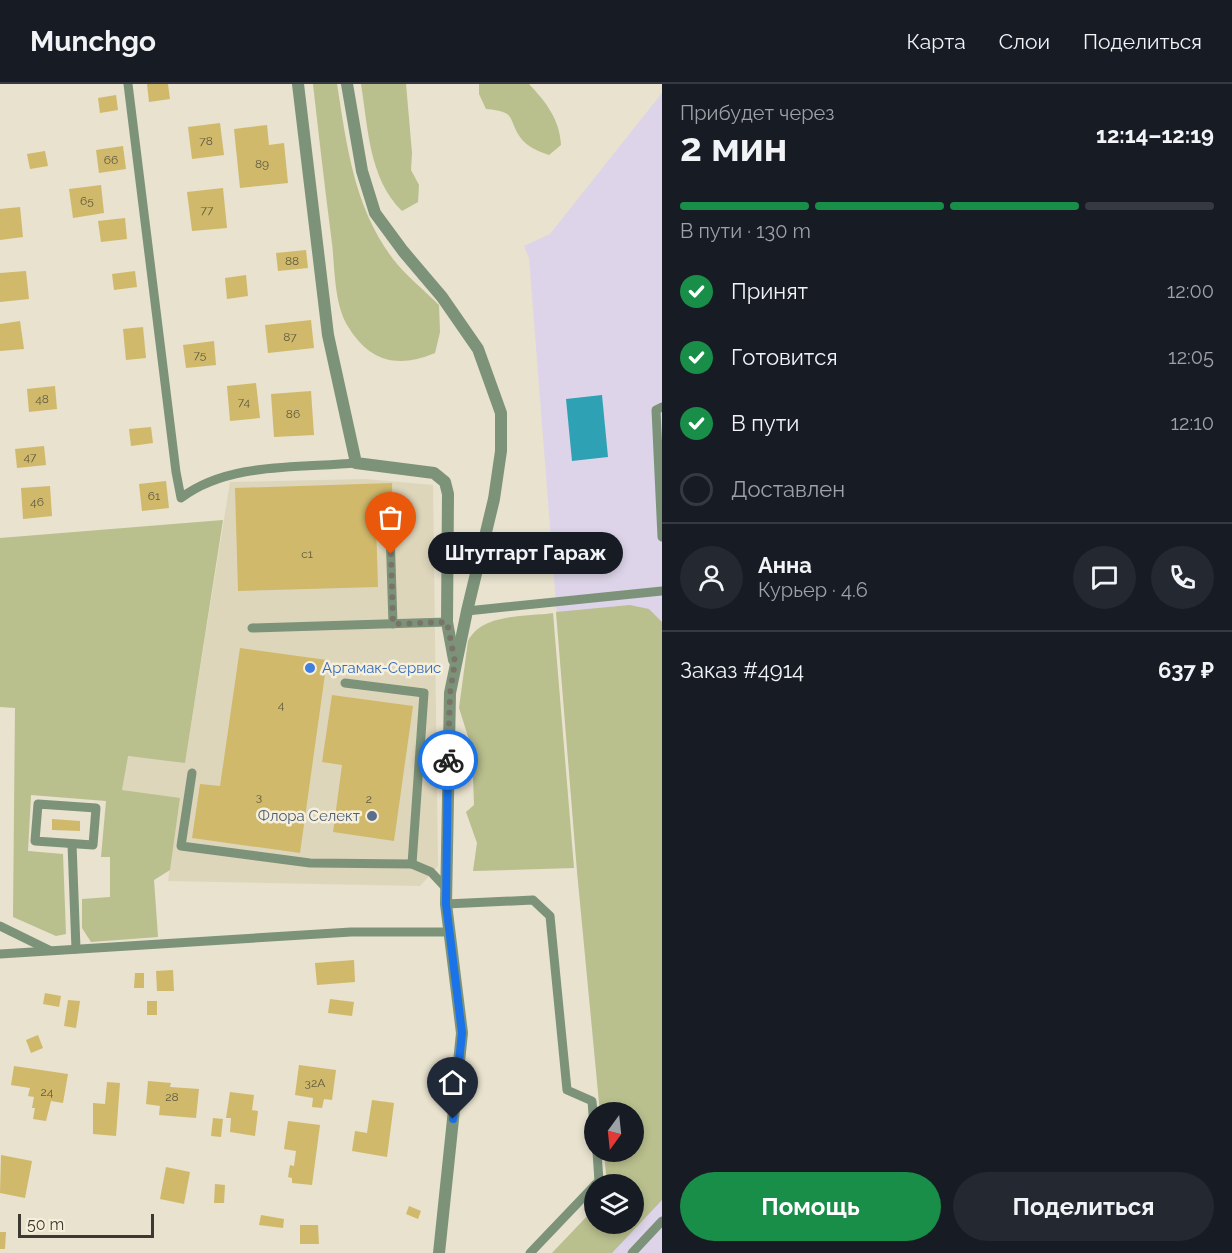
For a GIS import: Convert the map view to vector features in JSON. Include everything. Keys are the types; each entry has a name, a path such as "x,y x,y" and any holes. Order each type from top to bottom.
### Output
{"street":[{"path":"298,84 328,335 356,463 434,473 445,482 448,494 447,622 455,662"},
{"path":"347,84 362,171 375,213 403,251 442,297 478,349 501,412 501,451 494,499 466,611 450,693 446,904 462,1033 439,1253"}],"lane":[{"path":"128,84 176,472 182,498 199,485 240,473 356,463"},
{"path":"662,407 656,410 662,537"},
{"path":"390,531 393,624"},
{"path":"466,611 662,591"},
{"path":"252,628 447,622"},
{"path":"345,683 424,693 412,864"},
{"path":"192,773 181,846 310,863 412,864 431,872 446,888"},
{"path":"38,804 96,808 93,845 72,844 35,842 38,804"},
{"path":"72,844 76,950"},
{"path":"446,904 533,900 550,916 567,1090 592,1102"},
{"path":"0,926 52,951"},
{"path":"0,954 351,932 448,932"},
{"path":"530,1253 584,1197"},
{"path":"632,1253 662,1221"}],"shaded area":[{"path":"662,93 662,1253 552,1253 584,1219 584,1234 644,1234 644,1174 606,1174 605,1162 644,1162 644,1102 599,1102 577,871 529,258 524,246 550,234"},
{"path":"365,479 433,485 438,866 420,886 168,881 180,799 122,790 127,756 185,762 230,482"}],"green space":[{"path":"313,84 337,84 354,176 369,219 393,259 439,305 440,332 435,353 422,358 398,361 376,355 358,340 344,319 336,287"},
{"path":"361,84 406,84 412,153 411,170 419,185 418,202 402,211 391,198 376,168 368,135"},
{"path":"479,84 529,84 555,119 561,145 549,155 529,146 520,137 507,114 486,109 479,94"},
{"path":"223,520 185,763 128,756 122,790 180,798 170,870 154,880 158,937 91,942 82,928 82,899 110,897 110,857 101,857 106,801 31,795 28,851 63,854 66,934 56,936 13,917 15,708 0,707 0,538"},
{"path":"630,605 649,609 662,622 662,1200 644,1219 644,1174 606,1174 605,1162 644,1162 644,1102 599,1102 556,612"},
{"path":"553,613 574,868 473,871 477,843 466,812 474,805 472,749 459,708 468,641 483,625 494,621 517,616"},
{"path":"584,1219 584,1234 630,1234 612,1253 552,1253"}],"water":[{"path":"602,395 608,457 572,461 566,399"}],"building":[{"path":"147,84 168,84 170,99 149,102"},
{"path":"116,95 118,110 100,113 98,98"},
{"path":"220,123 224,155 192,159 188,127"},
{"path":"267,125 269,145 284,143 288,183 240,188 234,129"},
{"path":"123,146 126,169 99,173 96,150"},
{"path":"45,151 48,166 30,169 27,154"},
{"path":"101,185 104,213 73,218 69,189"},
{"path":"223,188 227,228 192,231 187,192"},
{"path":"20,207 23,237 0,240 0,209"},
{"path":"125,218 127,239 101,242 98,221"},
{"path":"306,250 308,268 278,271 276,253"},
{"path":"26,271 29,299 0,302 0,273"},
{"path":"135,271 137,287 114,290 112,274"},
{"path":"246,275 248,296 227,299 225,278"},
{"path":"311,320 314,348 268,353 265,325"},
{"path":"20,321 24,349 0,351 0,324"},
{"path":"143,327 146,358 126,360 123,329"},
{"path":"214,341 216,365 186,368 183,345"},
{"path":"256,383 260,418 230,421 227,386"},
{"path":"55,386 57,409 29,412 27,389"},
{"path":"311,391 314,435 274,437 271,394"},
{"path":"151,427 153,443 131,446 129,429"},
{"path":"44,446 46,465 17,468 15,449"},
{"path":"166,481 169,508 142,511 139,484"},
{"path":"392,483 393,520 376,521 378,587 238,591 235,488"},
{"path":"50,486 52,516 23,519 21,488"},
{"path":"240,648 327,660 300,853 192,838 200,784 220,786"},
{"path":"332,695 413,706 394,841 333,832 342,765 322,762"},
{"path":"52,819 80,821 80,831 52,830"},
{"path":"354,960 355,982 317,985 315,963"},
{"path":"173,970 174,991 157,991 156,971"},
{"path":"135,973 144,973 144,988 134,988"},
{"path":"45,993 61,996 59,1007 43,1004"},
{"path":"330,999 354,1002 352,1016 328,1013"},
{"path":"68,1000 80,1001 76,1028 64,1026"},
{"path":"147,1001 157,1001 157,1015 147,1015"},
{"path":"38,1035 43,1048 31,1053 26,1040"},
{"path":"299,1065 336,1070 332,1100 324,1099 322,1108 312,1107 313,1098 295,1095"},
{"path":"14,1066 68,1074 63,1103 51,1101 46,1121 33,1119 34,1097 28,1096 30,1088 11,1085"},
{"path":"148,1081 171,1083 170,1087 199,1089 196,1118 159,1115 160,1106 146,1104"},
{"path":"107,1082 120,1083 116,1136 93,1134 93,1103 105,1104"},
{"path":"230,1092 254,1095 252,1110 258,1111 255,1136 230,1132 231,1118 226,1118"},
{"path":"372,1100 394,1103 387,1157 352,1151 355,1131 367,1133"},
{"path":"213,1118 223,1119 221,1137 211,1136"},
{"path":"288,1121 320,1125 312,1185 292,1183 292,1178 288,1177 290,1165 294,1166 296,1151 284,1149"},
{"path":"1,1155 32,1161 25,1198 0,1193"},
{"path":"166,1167 190,1172 184,1204 160,1199"},
{"path":"215,1184 225,1185 224,1203 214,1203"},
{"path":"409,1206 421,1211 418,1219 406,1214"},
{"path":"261,1215 284,1219 283,1228 259,1225"},
{"path":"300,1225 318,1225 319,1244 300,1244"},
{"path":"0,1232 6,1232 5,1249 0,1249"}],"way so far":[{"path":"391,554 393,624 447,622 455,662 450,693 448,760"}],"place":[{"name":"Штутгарт Гараж","path":"391,554"},
{"name":"Аргамак-Сервис","path":"310,668"},
{"name":"Флора Селект","path":"372,816"}],"route":[{"path":"448,760 446,904 462,1033 453,1119"}]}
